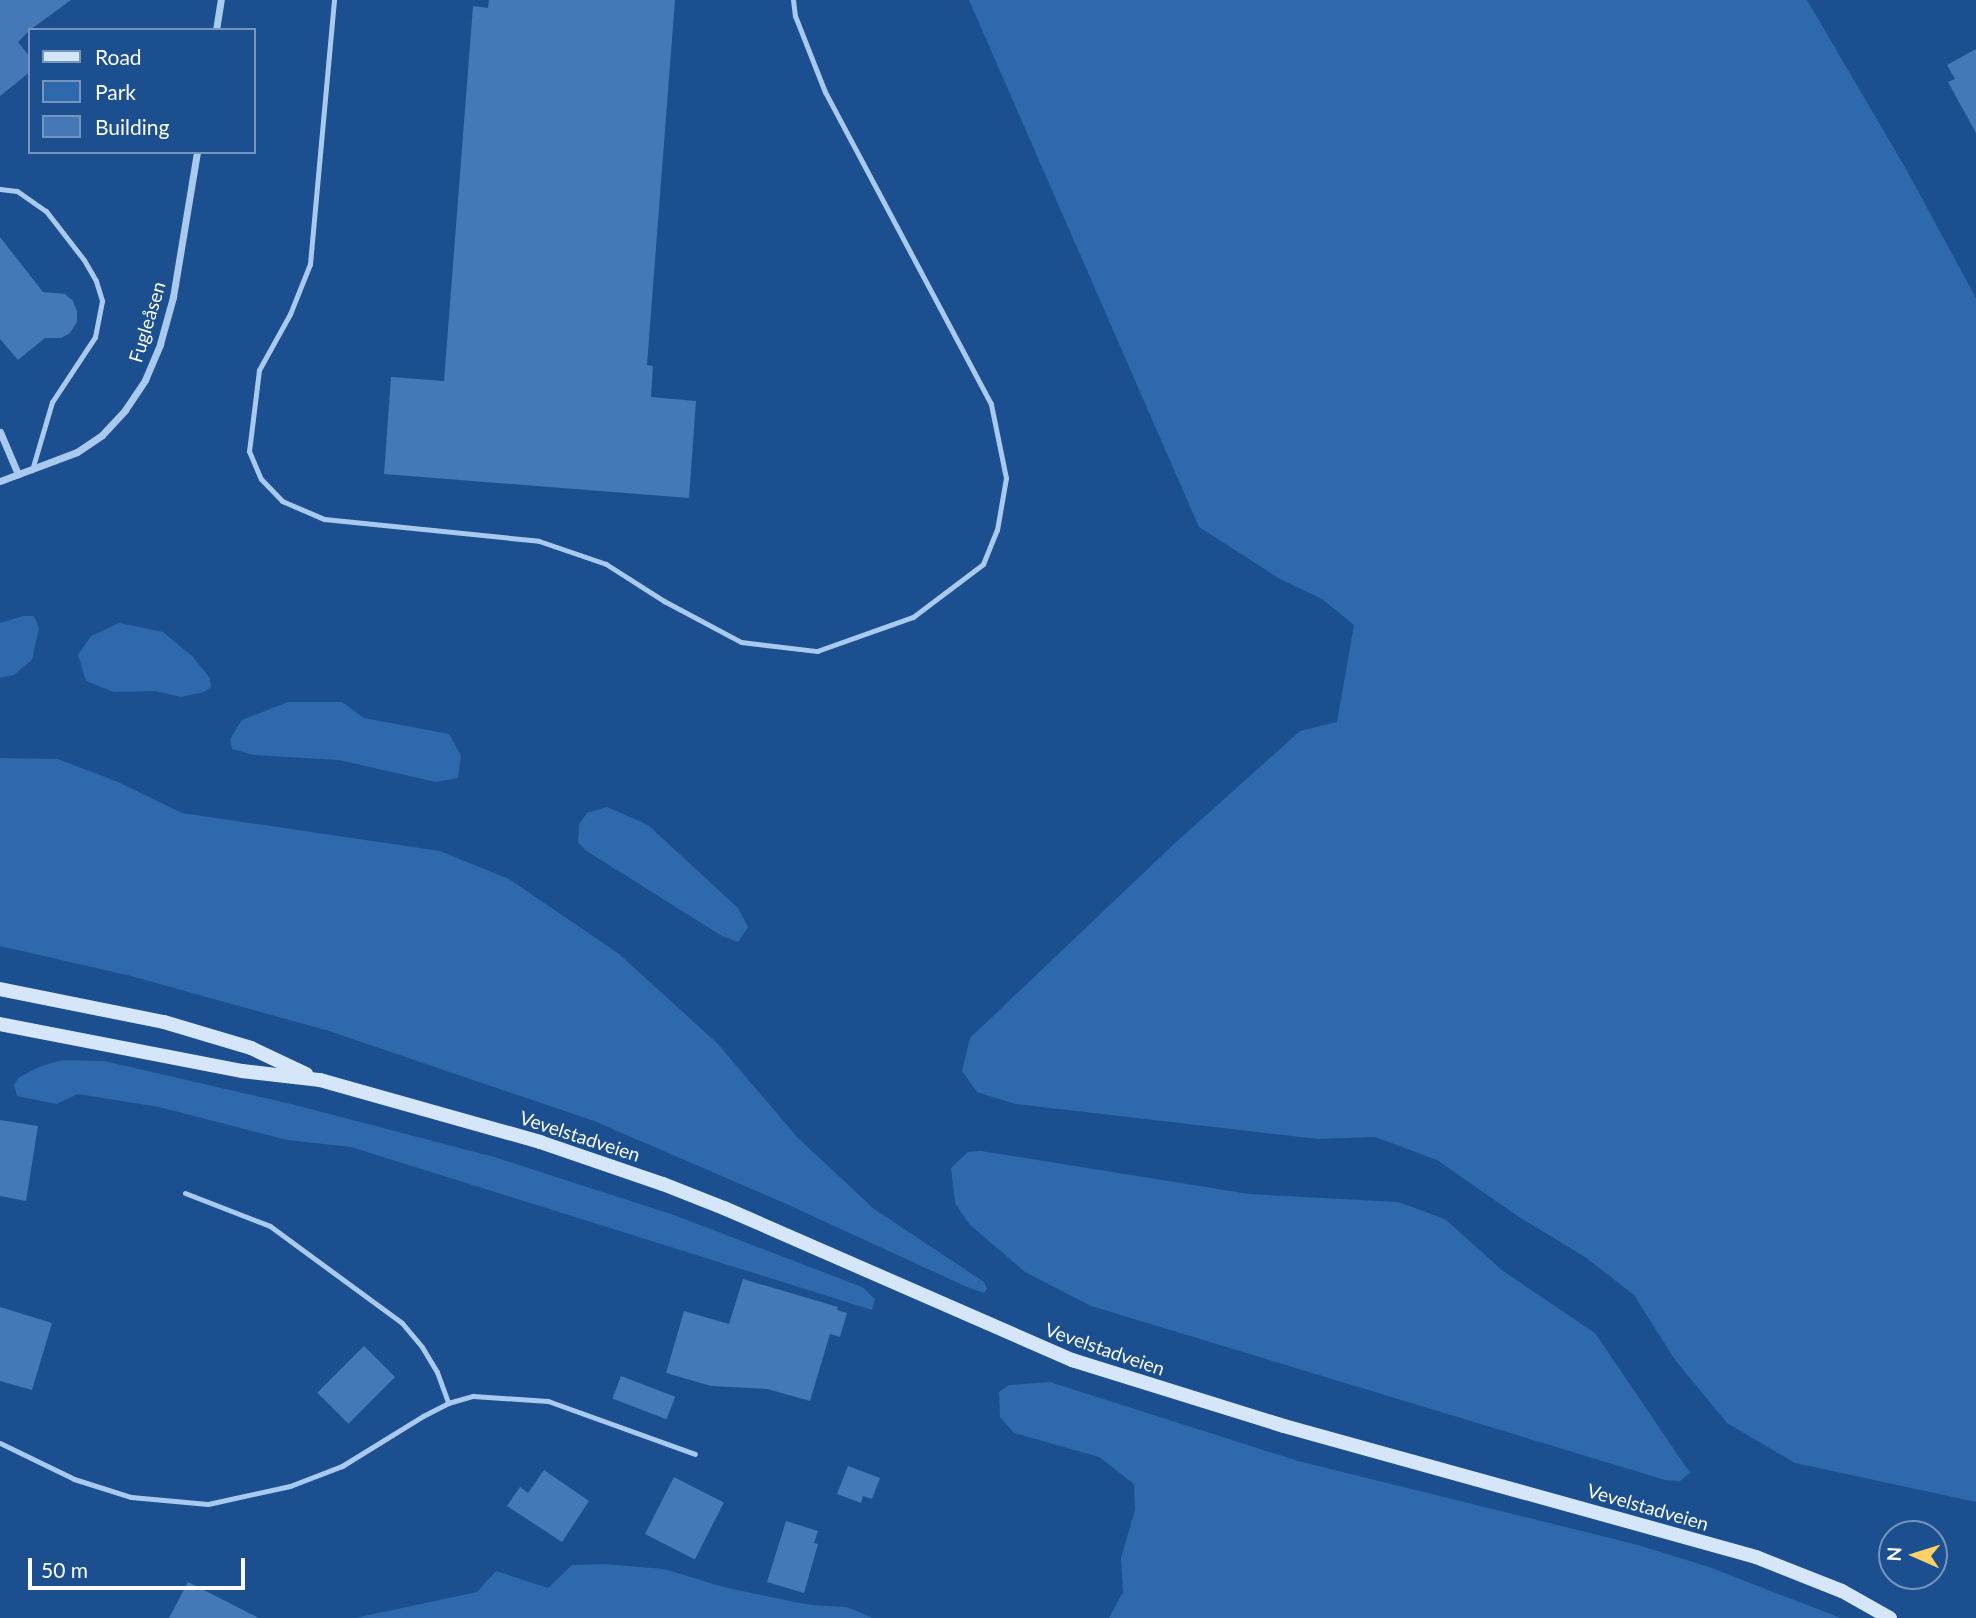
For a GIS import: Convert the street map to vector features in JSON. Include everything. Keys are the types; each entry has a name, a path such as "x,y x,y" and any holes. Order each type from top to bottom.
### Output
{"main road":[{"name":"Vevelstadveien","path":"0,989 115,1010 185,1028 251,1048 320,1080"},
{"name":"Vevelstadveien","path":"0,1024 242,1071 320,1080 488,1126 663,1184 784,1233 1016,1337 1118,1376 1284,1426 1756,1558 1831,1586 1890,1618"}],"street":[{"path":"216,28 221,0"},
{"name":"Fugleåsen","path":"0,481 77,452 102,435 125,410 145,380 160,344 173,297 197,154"},
{"path":"0,432 18,474"}],"lane":[{"path":"334,0 310,264 290,314 258,370 249,451 261,479 282,501 324,519 539,541 606,564 664,601 741,642 817,651 913,617 983,564 998,530 1006,478 991,404 825,92 795,16 793,0"},
{"path":"0,189 17,191 46,211 84,260 96,281 102,301 96,337 52,402 32,470"},
{"path":"185,1193 270,1226 402,1323 422,1347 437,1372 448,1403"},
{"path":"0,1443 74,1479 131,1497 208,1504 290,1486 342,1466 448,1403 473,1396 548,1401 695,1454"}],"green space":[{"path":"969,0 1807,0 1906,169 1976,298 1976,1502 1795,1463 1727,1423 1675,1360 1634,1295 1585,1257 1519,1217 1437,1160 1375,1137 1318,1139 1015,1104 977,1092 962,1071 970,1038 1174,844 1300,731 1337,722 1354,625 1322,599 1280,579 1199,527"},
{"path":"23,616 34,616 39,628 32,660 14,675 0,678 0,623"},
{"path":"119,623 163,632 192,656 210,678 211,687 204,692 181,697 155,691 114,692 86,681 78,655 91,636"},
{"path":"288,702 342,702 364,718 449,734 461,756 458,778 436,782 339,760 254,755 232,749 230,739 242,720"},
{"path":"0,758 58,759 118,782 182,813 440,851 509,879 619,954 718,1044 797,1137 874,1209 984,1282 987,1289 984,1293 967,1287 782,1202 594,1121 329,1031 131,976 0,946"},
{"path":"607,807 648,825 738,908 748,927 738,942 722,936 585,850 578,842 579,824 587,813"},
{"path":"63,1060 104,1061 295,1105 494,1157 674,1215 862,1287 875,1299 872,1310 351,1147 287,1140 159,1107 78,1094 56,1104 17,1096 14,1085 18,1078 41,1066"},
{"path":"981,1151 1249,1194 1398,1202 1445,1219 1503,1271 1595,1333 1690,1473 1680,1481 1665,1480 1091,1306 1025,1272 969,1224 955,1203 951,1168 968,1152"},
{"path":"1050,1382 1298,1461 1638,1545 1709,1567 1841,1618 1109,1618 1123,1592 1121,1558 1135,1510 1134,1484 1099,1457 1014,1433 1000,1417 999,1392 1009,1385"},
{"path":"605,1564 664,1569 727,1588 810,1605 847,1607 873,1618 355,1618 477,1592 496,1571 548,1588 572,1565"}],"building":[{"path":"0,0 71,0 33,28 28,28 28,32 18,42 28,54 28,74 0,96"},
{"path":"489,0 675,0 647,365 653,366 651,397 696,401 689,498 384,474 391,377 444,381 473,6 488,8"},
{"path":"1976,49 1976,133 1948,82 1955,79 1947,65"},
{"path":"0,237 43,292 65,294 73,301 77,311 77,322 70,333 61,338 45,338 18,360 0,339"},
{"path":"0,1120 38,1126 26,1201 0,1196"},
{"path":"743,1279 838,1307 837,1310 847,1313 840,1337 830,1334 810,1401 767,1389 711,1386 666,1373 684,1311 729,1324"},
{"path":"0,1307 52,1323 32,1390 0,1381"},
{"path":"364,1346 395,1377 348,1424 317,1393"},
{"path":"621,1376 675,1397 667,1419 612,1398"},
{"path":"848,1466 880,1478 872,1499 863,1496 861,1503 837,1494"},
{"path":"544,1470 589,1501 562,1542 507,1506 520,1487 528,1493"},
{"path":"674,1477 724,1502 695,1559 645,1534"},
{"path":"786,1521 818,1531 814,1543 818,1544 804,1593 767,1582"},
{"path":"188,1582 259,1618 169,1618"}]}
